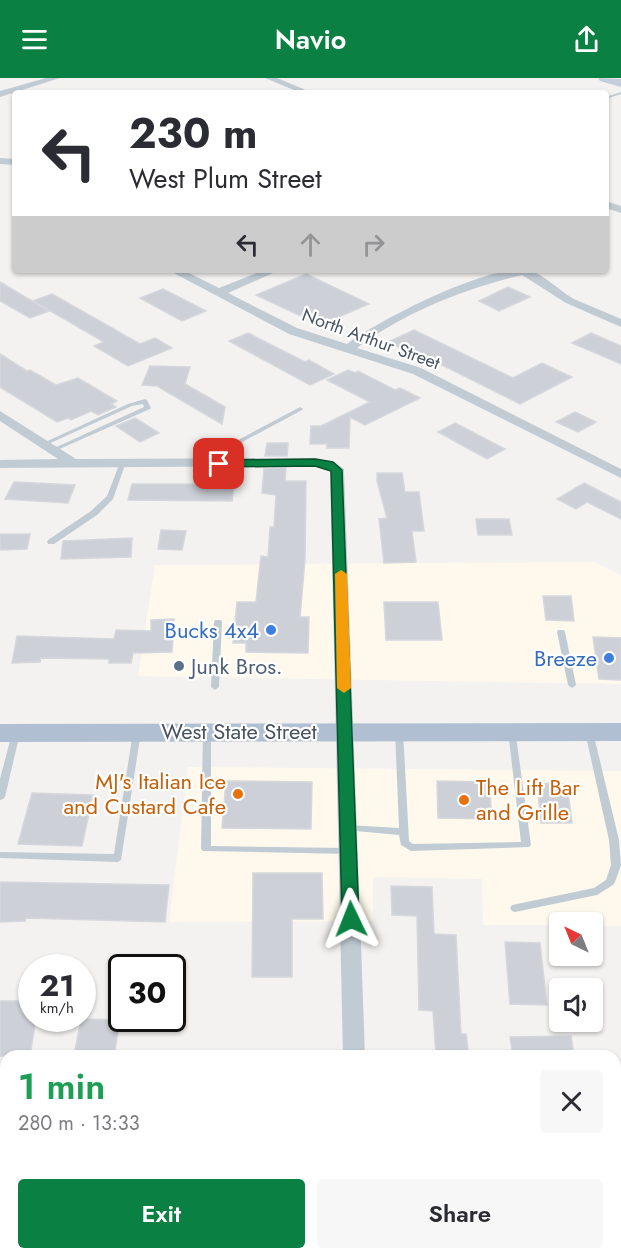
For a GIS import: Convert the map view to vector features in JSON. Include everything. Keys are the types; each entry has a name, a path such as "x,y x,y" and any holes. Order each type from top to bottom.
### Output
{"main road":[{"name":"West State Street","path":"8,733 621,732"}],"street":[{"path":"14,90 57,78"},
{"path":"269,78 301,90"},
{"path":"604,78 620,91"},
{"path":"27,86 36,90"},
{"name":"North Arthur Street","path":"180,273 293,331 417,371 621,474"},
{"path":"218,292 266,273"},
{"path":"348,350 363,337 385,324 472,285 516,273"},
{"path":"526,273 570,301 621,323"},
{"path":"0,415 75,465"},
{"path":"0,465 315,462 329,465 337,470 354,1050"}],"lane":[{"path":"145,401 148,408 49,447 130,405 145,401"},
{"path":"219,464 242,440 300,409"},
{"path":"51,542 94,513 110,497 123,465"},
{"path":"215,687 218,622"},
{"path":"561,632 572,685"},
{"path":"399,731 404,843 411,848 526,845 512,731"},
{"path":"0,855 118,858 137,732"},
{"path":"207,732 206,849 349,851"},
{"path":"515,908 597,891 610,882 616,865 614,840 589,732"},
{"path":"0,797 8,733"},
{"path":"348,828 403,832"}],"shaded area":[{"path":"595,562 621,576 621,684 138,676 155,565"},
{"path":"188,767 621,771 621,926 603,926 603,912 549,912 549,925 483,925 482,879 373,877 373,921 169,922"}],"building":[{"path":"306,274 369,304 320,325 256,295"},
{"path":"0,282 49,311 30,318 0,301"},
{"path":"508,287 530,297 499,311 479,301"},
{"path":"163,289 206,311 182,321 140,298"},
{"path":"52,294 140,344 155,338 172,348 128,366 94,346 104,342 33,301"},
{"path":"414,330 513,378 542,363 572,377 520,404 414,351 410,353 388,342"},
{"path":"248,333 305,362 309,360 334,374 310,385 229,341"},
{"path":"591,333 621,346 621,364 572,343"},
{"path":"0,354 56,385 78,378 117,401 111,404 116,407 98,415 91,411 71,420 68,418 57,422 0,387"},
{"path":"150,366 190,367 185,384 225,407 222,424 157,386 142,385"},
{"path":"348,370 355,373 358,371 395,390 400,388 420,398 365,425 350,417 349,448 327,448 327,444 310,444 311,426 321,426 370,402 327,380"},
{"path":"575,412 596,422 578,432 556,422"},
{"path":"135,418 159,433 140,442 116,426"},
{"path":"455,423 505,449 487,459 438,432"},
{"path":"267,443 288,443 287,456 265,456"},
{"path":"286,468 285,481 306,481 305,559 300,617 309,617 308,653 246,652 246,643 233,643 237,602 256,602 261,556 268,557 270,527 274,527 276,495 262,493 264,469"},
{"path":"377,473 402,473 405,492 419,492 424,531 412,531 416,562 384,563 379,519 387,518"},
{"path":"14,482 75,485 68,503 5,499"},
{"path":"584,483 621,502 621,519 587,502 576,509 557,499"},
{"path":"132,484 234,485 232,501 128,500"},
{"path":"476,519 509,519 512,535 478,535"},
{"path":"161,530 186,531 182,550 158,549"},
{"path":"0,534 30,534 27,549 0,550"},
{"path":"132,538 131,557 61,559 63,541"},
{"path":"543,596 571,596 574,621 546,620"},
{"path":"384,602 438,602 442,640 386,640"},
{"path":"174,619 172,652 133,653 131,663 109,663 109,659 41,658 40,662 12,663 17,636 114,639 116,630 151,631 151,620"},
{"name":"Breeze","path":"593,637 621,638 621,680 599,679"},
{"path":"226,781 312,782 311,829 222,828"},
{"name":"The Lift Bar and Grille","path":"437,781 489,782 492,819 438,818"},
{"path":"537,783 567,784 572,823 541,823"},
{"path":"32,793 93,795 82,846 18,844"},
{"path":"253,873 322,873 323,919 292,919 292,977 252,977"},
{"path":"0,882 169,885 165,922 26,918 25,921 0,922"},
{"path":"391,886 432,887 434,934 456,935 461,1034 466,1034 468,1050 436,1050 433,1011 419,1010 417,916 392,915"},
{"path":"505,942 540,943 547,1005 510,1004"},
{"path":"0,1001 18,1001 18,1032 34,1032 31,1050 0,1050"},
{"path":"96,1019 108,1020 108,1032 118,1032 115,1050 75,1050 79,1032 96,1032"},
{"path":"571,1036 573,1050 512,1050 510,1037"}],"slow traffic":[{"path":"341,574 344,688"}],"place":[{"name":"Bucks 4x4","path":"271,630"},
{"name":"Breeze","path":"609,658"},
{"name":"Junk Bros.","path":"179,666"},
{"name":"MJ's Italian Ice and Custard Cafe","path":"238,794"},
{"name":"The Lift Bar and Grille","path":"464,800"}],"route":[{"path":"219,464 315,462 329,465 337,470 351,919"}]}
